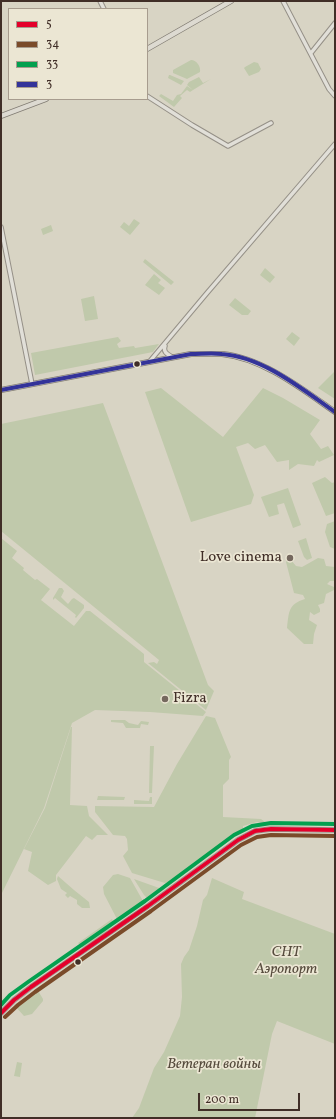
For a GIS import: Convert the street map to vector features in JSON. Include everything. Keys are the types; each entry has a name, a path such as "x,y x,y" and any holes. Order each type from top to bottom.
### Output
{"main road":[{"path":"148,48 231,1"},
{"path":"1,116 43,100"},
{"path":"1,390 172,357 191,354 222,354 256,363 285,378 335,412"}],"street":[{"path":"283,1 329,88 334,92"},
{"path":"311,52 335,23"},
{"path":"148,97 228,146 271,123"},
{"path":"150,362 335,144"},
{"path":"1,227 32,384"},
{"path":"168,341 164,350 172,357"},
{"path":"1,1013 14,1000 148,906 238,840 255,831 271,829 335,830"}],"green space":[{"path":"191,60 198,64 200,72 187,79 173,73 173,70"},
{"path":"254,62 258,63 261,69 259,72 249,76 244,68"},
{"path":"169,75 184,81 181,85 168,78"},
{"path":"199,77 203,83 211,79 193,90 187,85 189,82"},
{"path":"187,86 193,90 190,92 187,90 180,96 182,98 174,107 159,96 161,94 173,101"},
{"path":"134,219 140,223 130,235 120,227 124,222 129,226"},
{"path":"51,225 53,231 43,235 41,229"},
{"path":"145,259 174,282 171,285 143,262"},
{"path":"265,268 275,277 270,283 260,275"},
{"path":"154,274 161,280 158,283 165,288 159,295 145,285"},
{"path":"94,296 98,319 85,321 81,299"},
{"path":"235,298 251,311 248,315 242,315 229,305"},
{"path":"292,332 300,338 294,346 286,339"},
{"path":"118,337 121,341 117,344 119,348 134,346 135,348 159,344 153,352 35,375 31,353"},
{"path":"335,371 335,399 318,388"},
{"path":"161,388 223,437 263,388 320,420 310,434 321,449 328,446 334,455 319,462 317,460 314,466 298,464 289,470 289,460 277,462 265,445 255,449 248,443 236,447 254,495 251,504 191,522 145,392"},
{"path":"103,403 208,685 214,691 206,710 148,663 154,662 157,664 159,660 1,531 1,424"},
{"path":"325,477 332,483 335,482 335,513 326,516 312,483"},
{"path":"288,488 301,525 293,528 284,503 277,505 279,514 269,517 261,497"},
{"path":"335,521 335,549 330,547 325,532 327,524"},
{"path":"1,538 17,551 12,558 24,568 23,570 35,580 37,579 50,589 41,600 74,626 86,611 90,611 144,654 144,662 206,712 203,716 95,710 72,723 44,808 1,895"},
{"path":"306,538 312,558 307,560 304,557 298,541"},
{"path":"318,558 324,559 326,566 335,567 334,581 330,581 327,584 334,587 334,590 326,594 324,603 318,605 320,612 314,615 310,612 309,620 317,625 313,644 304,644 287,628 290,609 295,603 305,599 303,595 294,593 286,562 287,559 291,560 296,566 302,567"},
{"path":"59,588 62,588 64,591 61,597 68,604 74,598 84,605 84,608 76,618 76,615 55,598 53,600"},
{"path":"206,716 215,718 231,757 229,760 229,779 223,785 223,817 261,819 265,822 257,822 243,826 243,829 230,840 174,880 165,883 132,873 123,856 128,850 127,839 125,836 113,835 95,812 95,806 154,807 177,764"},
{"path":"111,720 125,720 129,723 138,725 141,721 149,722 148,725 141,724 140,728 126,728 123,723 111,722"},
{"path":"71,727 70,805 87,806 89,816 108,835 97,835 92,840 86,836 56,875 56,881 48,885 28,871 32,852 24,849 45,808"},
{"path":"150,746 154,746 152,793 149,793"},
{"path":"98,796 125,797 124,800 97,800"},
{"path":"150,797 152,797 152,804 134,804 134,800 149,801"},
{"path":"118,874 130,878 143,901 140,905 118,921 104,894 103,887 113,875"},
{"path":"58,876 89,902 90,908 82,908 77,904 77,900 70,896 68,898 65,895 67,893 61,889 57,879"},
{"path":"212,878 244,892 242,899 335,934 335,1044 277,1021 272,1034 255,1118 132,1118 139,1108 154,1068 164,1052 180,1016 182,997 181,964 189,950 197,926 203,900 207,895"},
{"path":"134,879 162,889 148,899"},
{"path":"112,919 114,923 108,931 100,937 83,948 78,943"},
{"path":"37,989 43,1001 32,1014 24,1016 14,1005"},
{"path":"17,1062 22,1063 20,1077 14,1076"}],"transit line":[{"name":"3","path":"1,390 191,354 218,354 237,356 267,368 296,384 335,412"},
{"name":"33","path":"1,1005 10,995 145,901 234,835 252,826 271,823 335,824"},
{"name":"5","path":"1,1013 14,1000 31,987 148,906 238,840 255,831 271,829 335,830"},
{"name":"34","path":"5,1017 35,992 151,911 241,845 257,837 271,835 335,836"}],"place":[{"name":"Love cinema","path":"290,558"},
{"name":"Fizra","path":"165,699"}],"park label":[{"name":"СНТ Аэропорт","path":"286,962"},
{"name":"Ветеран войны","path":"214,1065"}]}
